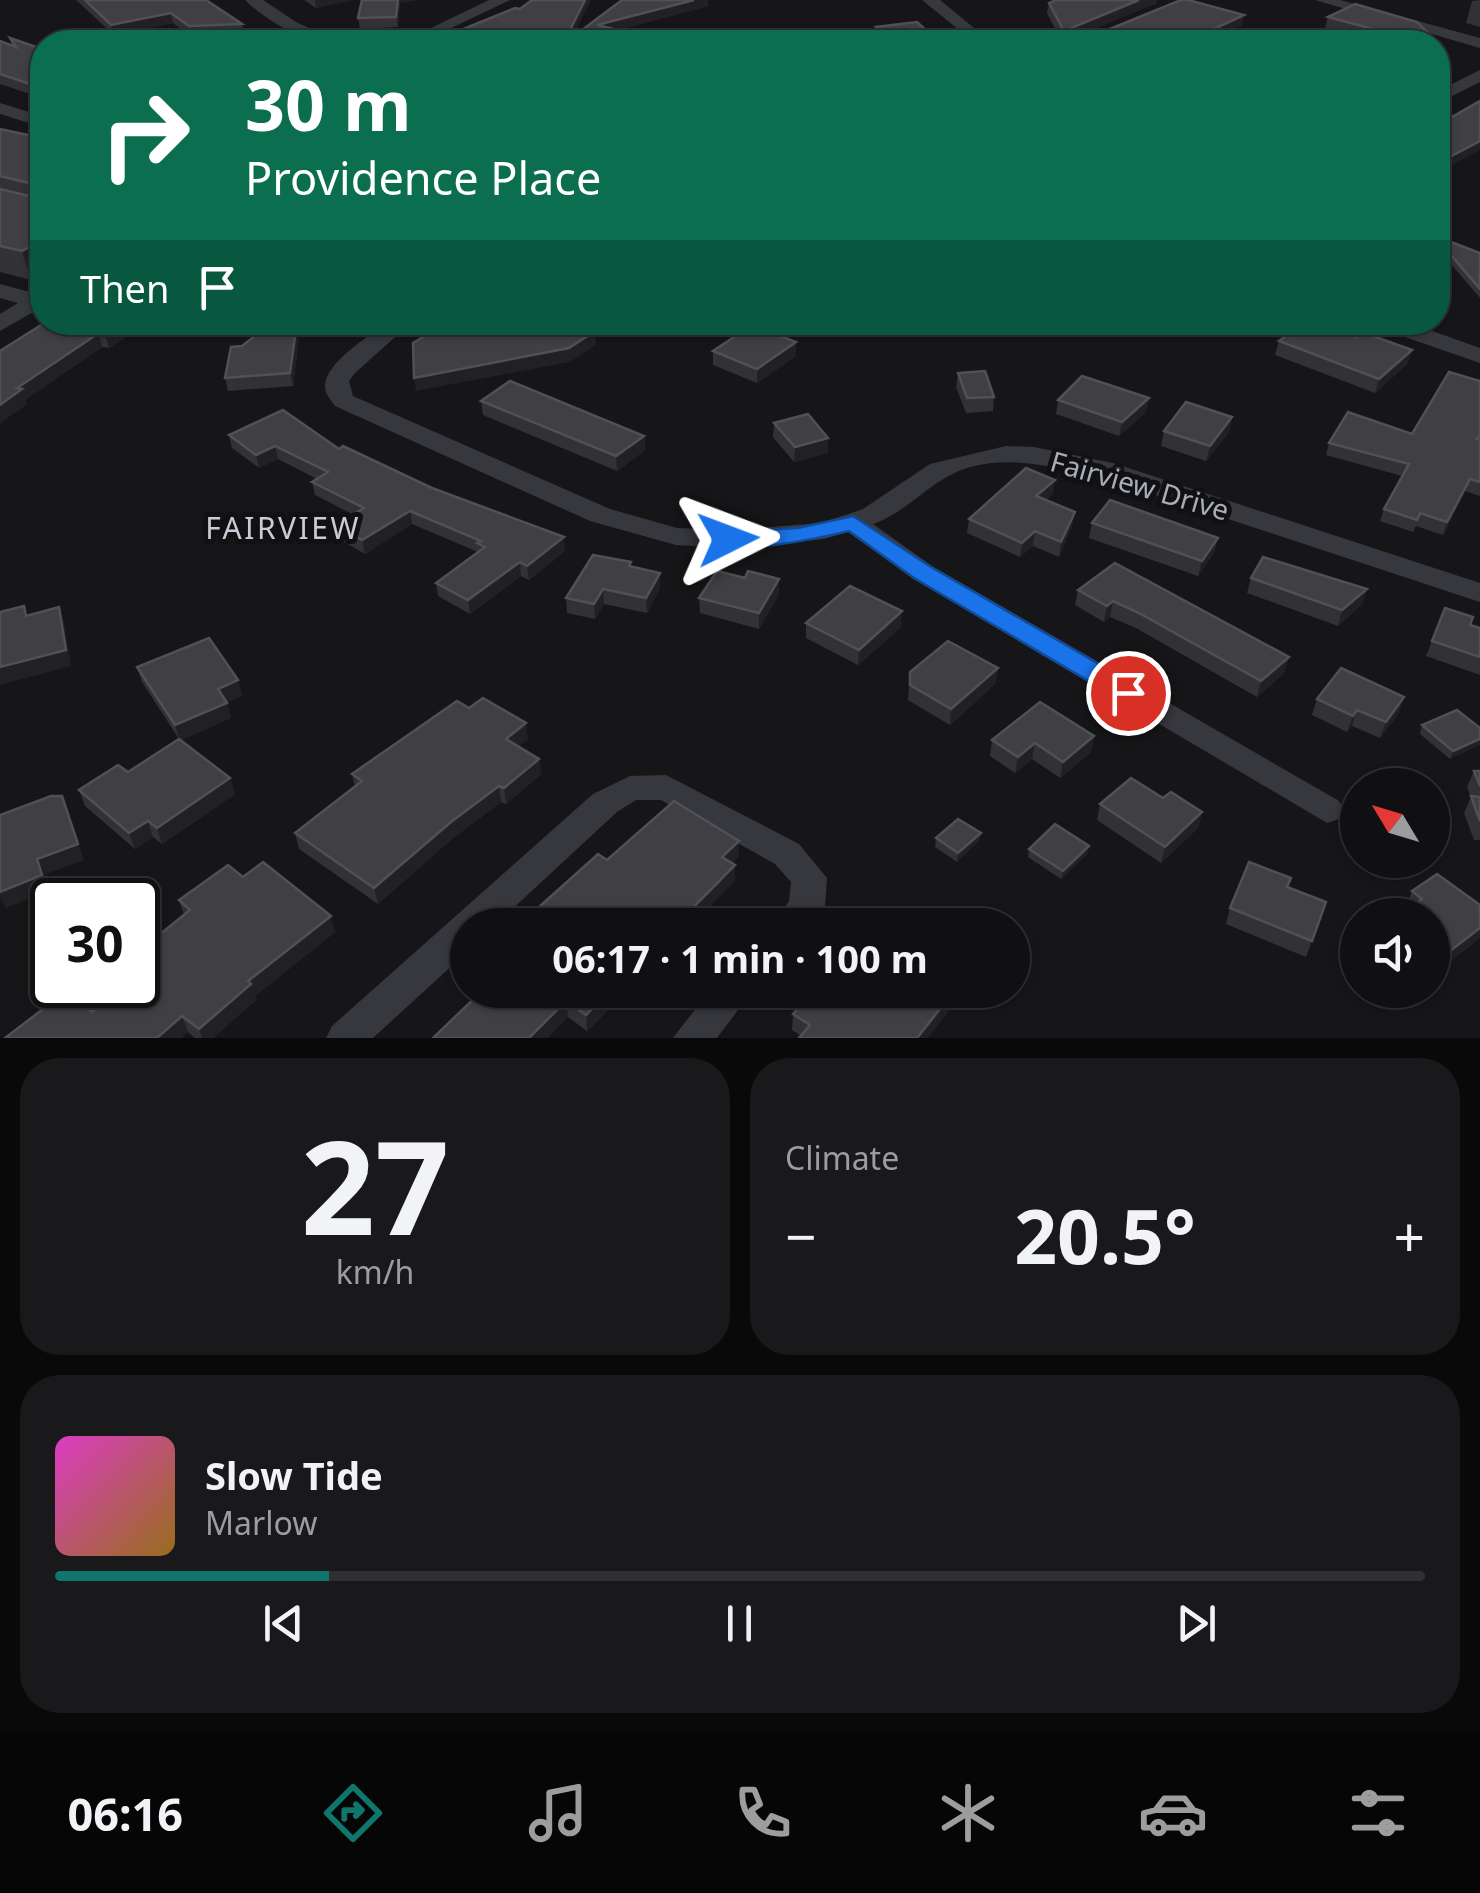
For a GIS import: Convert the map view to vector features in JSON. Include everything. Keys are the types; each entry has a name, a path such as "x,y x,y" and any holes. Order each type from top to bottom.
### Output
{"street":[{"path":"253,0 302,30"},
{"path":"436,30 502,0"},
{"path":"930,0 968,30"},
{"path":"1324,0 1433,30"},
{"path":"1450,35 1480,43"},
{"path":"1450,91 1480,75"},
{"path":"0,108 30,118"},
{"path":"0,291 30,297"},
{"path":"0,324 30,305"},
{"name":"Fairview Drive","path":"386,335 342,373 338,392 353,407 638,529 728,539 798,535 853,523 893,504 940,470 966,460 1006,454 1034,455 1104,469 1480,594"},
{"path":"1421,335 1480,356"},
{"path":"853,523 922,572 1328,810"},
{"path":"489,908 606,803 630,788 666,786 786,854 808,878 805,908"},
{"path":"346,1038 450,943"},
{"path":"693,1038 719,1008"}],"building":[{"path":"85,0 206,0 242,24 189,26 171,13 111,25"},
{"path":"362,0 398,0 396,17 358,18"},
{"path":"532,0 585,0 570,30 466,28 520,9"},
{"path":"622,0 694,0 597,25 618,30 582,30"},
{"path":"1139,0 1070,30 1064,30 1049,3"},
{"path":"1181,0 1244,15 1212,30 1107,30"},
{"path":"1355,4 1417,22 1425,30 1376,30 1328,17"},
{"path":"917,22 926,30 880,30 876,27"},
{"path":"10,38 30,45 30,84 0,74 0,41 16,47"},
{"path":"1480,101 1480,141 1450,157 1450,118"},
{"path":"0,129 30,135 30,183 0,176"},
{"path":"0,189 30,196 30,247 22,251 0,246"},
{"path":"1450,242 1480,253 1480,289 1450,254"},
{"path":"30,332 96,335 17,388 22,389 0,405 0,351"},
{"path":"256,335 295,335 290,373 225,378 231,347 242,346"},
{"path":"427,335 589,335 569,348 414,378 413,343"},
{"path":"737,335 778,335 796,342 757,369 713,351"},
{"path":"1288,335 1370,335 1412,350 1379,379 1279,341"},
{"path":"985,371 994,397 967,398 958,373"},
{"path":"1449,372 1480,381 1480,482 1470,479 1447,522 1420,513 1417,520 1384,509 1409,464 1329,443 1348,412 1412,434"},
{"path":"1082,376 1149,398 1122,422 1058,400"},
{"path":"510,381 644,436 616,456 481,401"},
{"path":"1186,402 1232,417 1210,446 1164,431"},
{"path":"283,410 339,449 343,446 432,488 564,537 527,566 520,562 468,600 436,583 485,547 477,543 481,541 410,511 362,540 336,526 364,508 312,482 328,472 275,446 256,455 229,435"},
{"path":"808,414 828,438 795,447 774,423"},
{"path":"1026,468 1055,480 1036,496 1075,512 1061,542 1035,531 1022,543 969,519"},
{"path":"1110,500 1218,538 1202,561 1092,523"},
{"path":"593,555 631,562 629,566 660,573 646,598 603,589 594,604 566,598"},
{"path":"1263,557 1367,589 1342,610 1251,578"},
{"path":"1115,563 1289,657 1261,681 1139,613 1113,601 1107,606 1078,590"},
{"path":"717,571 745,578 748,571 779,579 759,613 699,598"},
{"path":"850,586 902,611 859,650 806,623"},
{"path":"24,606 26,616 59,607 66,650 0,667 0,612"},
{"path":"1445,608 1473,617 1470,625 1480,628 1480,657 1432,641"},
{"path":"209,638 238,680 218,689 227,703 175,725 137,667"},
{"path":"948,641 998,668 951,709 910,685 910,672"},
{"path":"1341,668 1404,697 1386,722 1357,710 1353,716 1317,699"},
{"path":"483,698 526,723 506,739 539,759 504,788 499,786 451,822 374,888 295,833 362,781 352,774 457,701 469,708"},
{"path":"1040,702 1094,736 1063,762 1035,743 1018,757 992,740"},
{"path":"1457,710 1480,728 1480,739 1453,751 1422,725"},
{"path":"179,739 230,778 157,828 148,821 129,833 79,790 118,765 128,772"},
{"path":"1131,778 1163,798 1171,792 1202,812 1165,847 1100,804"},
{"path":"51,796 62,796 78,844 37,859 42,875 0,892 0,815"},
{"path":"1471,796 1480,797 1480,821"},
{"path":"674,801 739,841 722,857 735,865 693,908 538,908 598,854 607,860"},
{"path":"958,819 981,833 958,853 936,838"},
{"path":"1055,824 1089,846 1063,871 1029,849"},
{"path":"263,862 331,916 248,981 251,984 199,1029 182,1016 157,1038 5,1038 44,1008 88,1008 92,1012 97,1008 160,1008 160,934 190,910 179,900 228,865 243,877"},
{"path":"1249,862 1291,878 1287,887 1326,902 1312,941 1230,908"},
{"path":"1431,878 1443,878 1480,905 1480,928 1450,951 1450,898 1421,898 1412,891"},
{"path":"464,1008 559,1008 529,1038 433,1038"},
{"path":"798,1008 941,1008 917,1038 799,1038 810,1025 793,1014"}],"district":[{"name":"FAIRVIEW","path":"283,527"}],"route":[{"path":"728,539 798,535 853,523 922,572 1128,693"}]}
